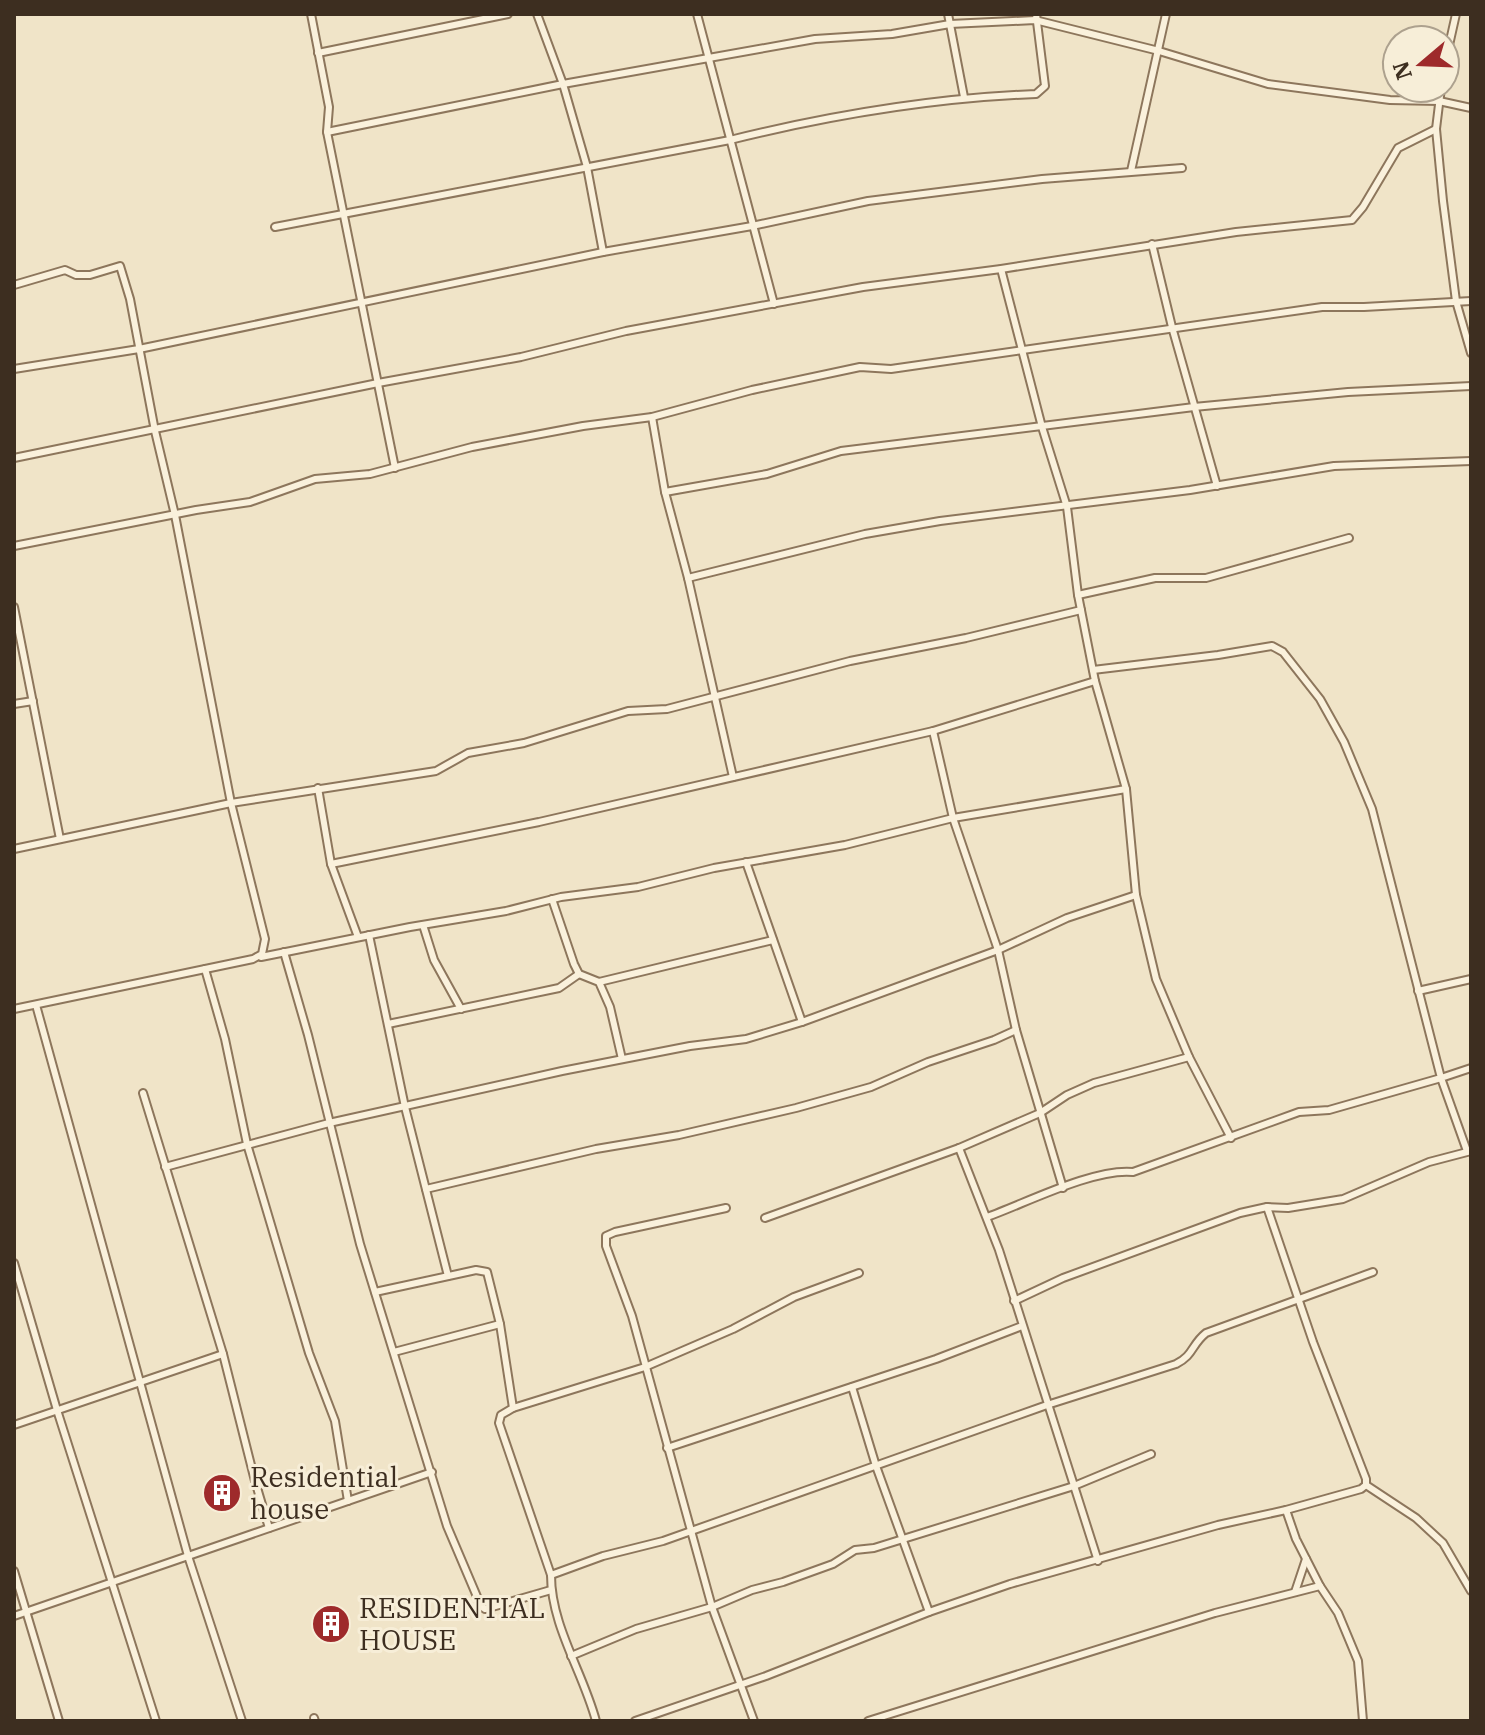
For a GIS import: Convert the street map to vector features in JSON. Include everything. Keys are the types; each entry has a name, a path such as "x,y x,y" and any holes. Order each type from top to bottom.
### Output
{"street":[{"path":"311,14 329,107 327,132 395,468"},
{"path":"318,53 508,14"},
{"path":"537,14 563,84 587,167 603,252"},
{"path":"697,14 774,304"},
{"path":"948,14 964,97"},
{"path":"1131,171 1166,14"},
{"path":"327,132 563,84 815,39 892,34 950,24 1036,17 1268,84 1381,99"},
{"path":"275,227 730,140 805,122 964,97 1036,94 1045,86 1036,17"},
{"path":"1439,104 1436,129 1456,301 1471,353"},
{"path":"14,458 378,383 521,357 626,331 863,287 1236,232 1352,220 1398,148 1436,129"},
{"path":"14,369 139,349 603,252 752,226 868,201 1028,180 1182,168"},
{"path":"1152,244 1217,486"},
{"path":"14,285 65,270 76,275 90,275 120,266 130,299 155,431 175,515 231,803 265,939 262,954 253,959"},
{"path":"1001,269 1042,427 1067,507 1078,595 1095,681 1126,789 1136,895 1156,979 1189,1057 1231,1138"},
{"path":"14,546 250,502 315,479 395,468 472,447 583,426 652,417 752,390 860,367 891,369 1022,352 1172,327 1322,307 1471,301"},
{"path":"665,492 767,474 841,451 1194,407 1348,392 1471,386"},
{"path":"652,417 665,492 688,578 733,777"},
{"path":"688,578 865,534 940,521 1067,507 1334,466 1471,461"},
{"path":"1078,595 1155,578 1206,578 1349,538"},
{"path":"14,607 60,839"},
{"path":"14,849 231,803 436,771 468,753 524,743 628,711 667,709 850,661 966,638 1081,610"},
{"path":"1014,1301 1063,1278 1240,1213 1343,1199 1429,1162 1469,1151 1441,1078 1372,809 1344,742 1320,699 1283,652 1272,646 1093,670"},
{"path":"331,864 539,822 933,731 1095,681"},
{"path":"14,704 33,701"},
{"path":"933,731 953,818 998,950 1016,1030 1063,1188"},
{"path":"318,788 331,864 358,937"},
{"path":"14,1009 358,937 506,911 552,899 638,887 746,862 845,845 953,818 1126,789"},
{"path":"746,862 802,1022"},
{"path":"165,1167 329,1123 622,1059 746,1039 802,1022 998,950 1067,918 1136,895"},
{"path":"552,899 579,974 599,982 773,940"},
{"path":"423,925 434,960 461,1009"},
{"path":"369,935 405,1107 448,1276"},
{"path":"284,952 360,1244 447,1526 485,1609 551,1590"},
{"path":"205,969 225,1039 247,1144 309,1353 335,1421 348,1501"},
{"path":"388,1024 559,988 579,974"},
{"path":"1418,991 1471,979"},
{"path":"599,982 610,1007 622,1059"},
{"path":"36,1005 188,1556 242,1721"},
{"path":"426,1189 596,1149 679,1135 796,1108 871,1087 928,1062 1016,1030"},
{"path":"765,1218 959,1148 1040,1113 1067,1095 1094,1083 1189,1057"},
{"path":"987,1217 1063,1188 1119,1171 1133,1172 1299,1112 1329,1110 1471,1068"},
{"path":"143,1093 223,1354 269,1528"},
{"path":"959,1148 987,1217 1098,1561"},
{"path":"1267,1207 1366,1485"},
{"path":"726,1208 606,1236 606,1246 632,1316 712,1607 754,1721"},
{"path":"14,1263 16,1286 156,1721"},
{"path":"375,1292 476,1270 487,1272 500,1324 513,1408"},
{"path":"551,1575 603,1556 691,1531 1047,1405 1176,1364 1189,1358 1196,1341 1206,1333 1373,1272"},
{"path":"596,1721 579,1670 564,1639 551,1590 551,1575 499,1423 501,1415 513,1408 645,1367 733,1329 794,1297 859,1273"},
{"path":"394,1352 500,1324"},
{"path":"667,1448 936,1359 1022,1326"},
{"path":"14,1425 223,1354"},
{"path":"852,1387 876,1466 929,1612"},
{"path":"571,1656 636,1629 712,1607 752,1590 833,1564 855,1550 874,1548 1074,1486 1151,1454"},
{"path":"14,1616 432,1472"},
{"path":"635,1721 1010,1584 1218,1525 1286,1510 1366,1485"},
{"path":"1366,1485 1416,1518 1443,1543 1471,1591"},
{"path":"1286,1510 1306,1559 1338,1613 1358,1661 1363,1721"},
{"path":"1295,1592 1306,1559"},
{"path":"14,1571 59,1721"},
{"path":"868,1721 1215,1613 1320,1586"}],"place":[{"name":"Residential house","path":"222,1493"},
{"name":"RESIDENTIAL HOUSE","path":"331,1624"}]}
